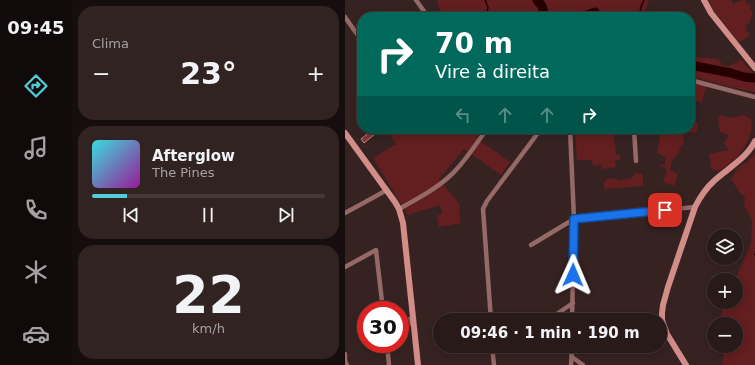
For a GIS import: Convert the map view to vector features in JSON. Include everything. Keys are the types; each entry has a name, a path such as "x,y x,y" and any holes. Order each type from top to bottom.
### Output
{"main road":[{"path":"704,0 711,13 755,68"},
{"path":"345,133 387,190 399,209 403,223 419,365"},
{"path":"686,365 664,327 662,313 668,287 695,208 702,193 746,154 755,141"}],"street":[{"path":"416,0 424,12"},
{"path":"345,17 357,34"},
{"path":"695,81 755,97"},
{"path":"399,209 431,190 449,176 483,134"},
{"path":"490,313 483,209 487,201 537,134"},
{"path":"570,134 574,219 572,313"},
{"path":"634,134 636,161"},
{"path":"345,213 387,190"},
{"path":"531,245 574,219 695,208"},
{"path":"345,266 376,250 382,301"},
{"path":"558,313 573,303"},
{"path":"409,321 414,321"},
{"path":"409,322 414,321"},
{"path":"388,353 389,365"},
{"path":"493,353 494,365"},
{"path":"571,365 572,353"},
{"path":"345,354 345,361 347,365"},
{"path":"572,357 583,365"}],"shaded area":[{"path":"437,0 649,0 645,12 440,12"},
{"path":"709,0 731,0 733,4 745,0 747,4 749,3 751,6 750,9 752,15 750,23 746,24 746,29 750,36 739,42 714,11"},
{"path":"695,56 699,58 718,59 727,67 741,60 752,72 755,78 755,92 695,77"},
{"path":"695,84 706,86 702,102 695,101"},
{"path":"721,115 730,118 743,115 751,119 751,127 750,135 743,150 731,162 718,171 710,168 711,163 709,154 728,150 724,143 729,135 720,132 718,117"},
{"path":"695,122 698,123 695,133"},
{"path":"390,134 479,134 476,138 510,162 501,175 464,149 439,179 460,205 459,211 461,223 439,227 437,216 442,213 440,205 408,215 373,158 396,144"},
{"path":"575,134 614,134 616,155 620,155 620,160 615,160 616,167 602,169 601,165 593,166 592,160 577,160"},
{"path":"660,134 683,134 684,144 672,160 670,170 678,174 674,186 663,182 667,170 659,164 665,165 665,157 657,153"},
{"path":"755,154 755,365 722,365 724,354 722,353 743,353 743,317 720,317 723,309 743,309 743,273 738,273 743,265 751,244 752,220 744,205 745,197 731,179 737,169"},
{"path":"636,173 642,174 643,186 604,189 604,182 606,179 617,178 617,181 632,178"}],"building":[{"path":"367,134 375,134 364,143 361,139"}],"waterway":[{"path":"485,0 488,7 487,12"},
{"path":"537,0 542,6 544,12"},
{"path":"640,12 644,0"},
{"path":"695,66 754,78"}],"route":[{"path":"573,275 574,219 665,210"}]}
